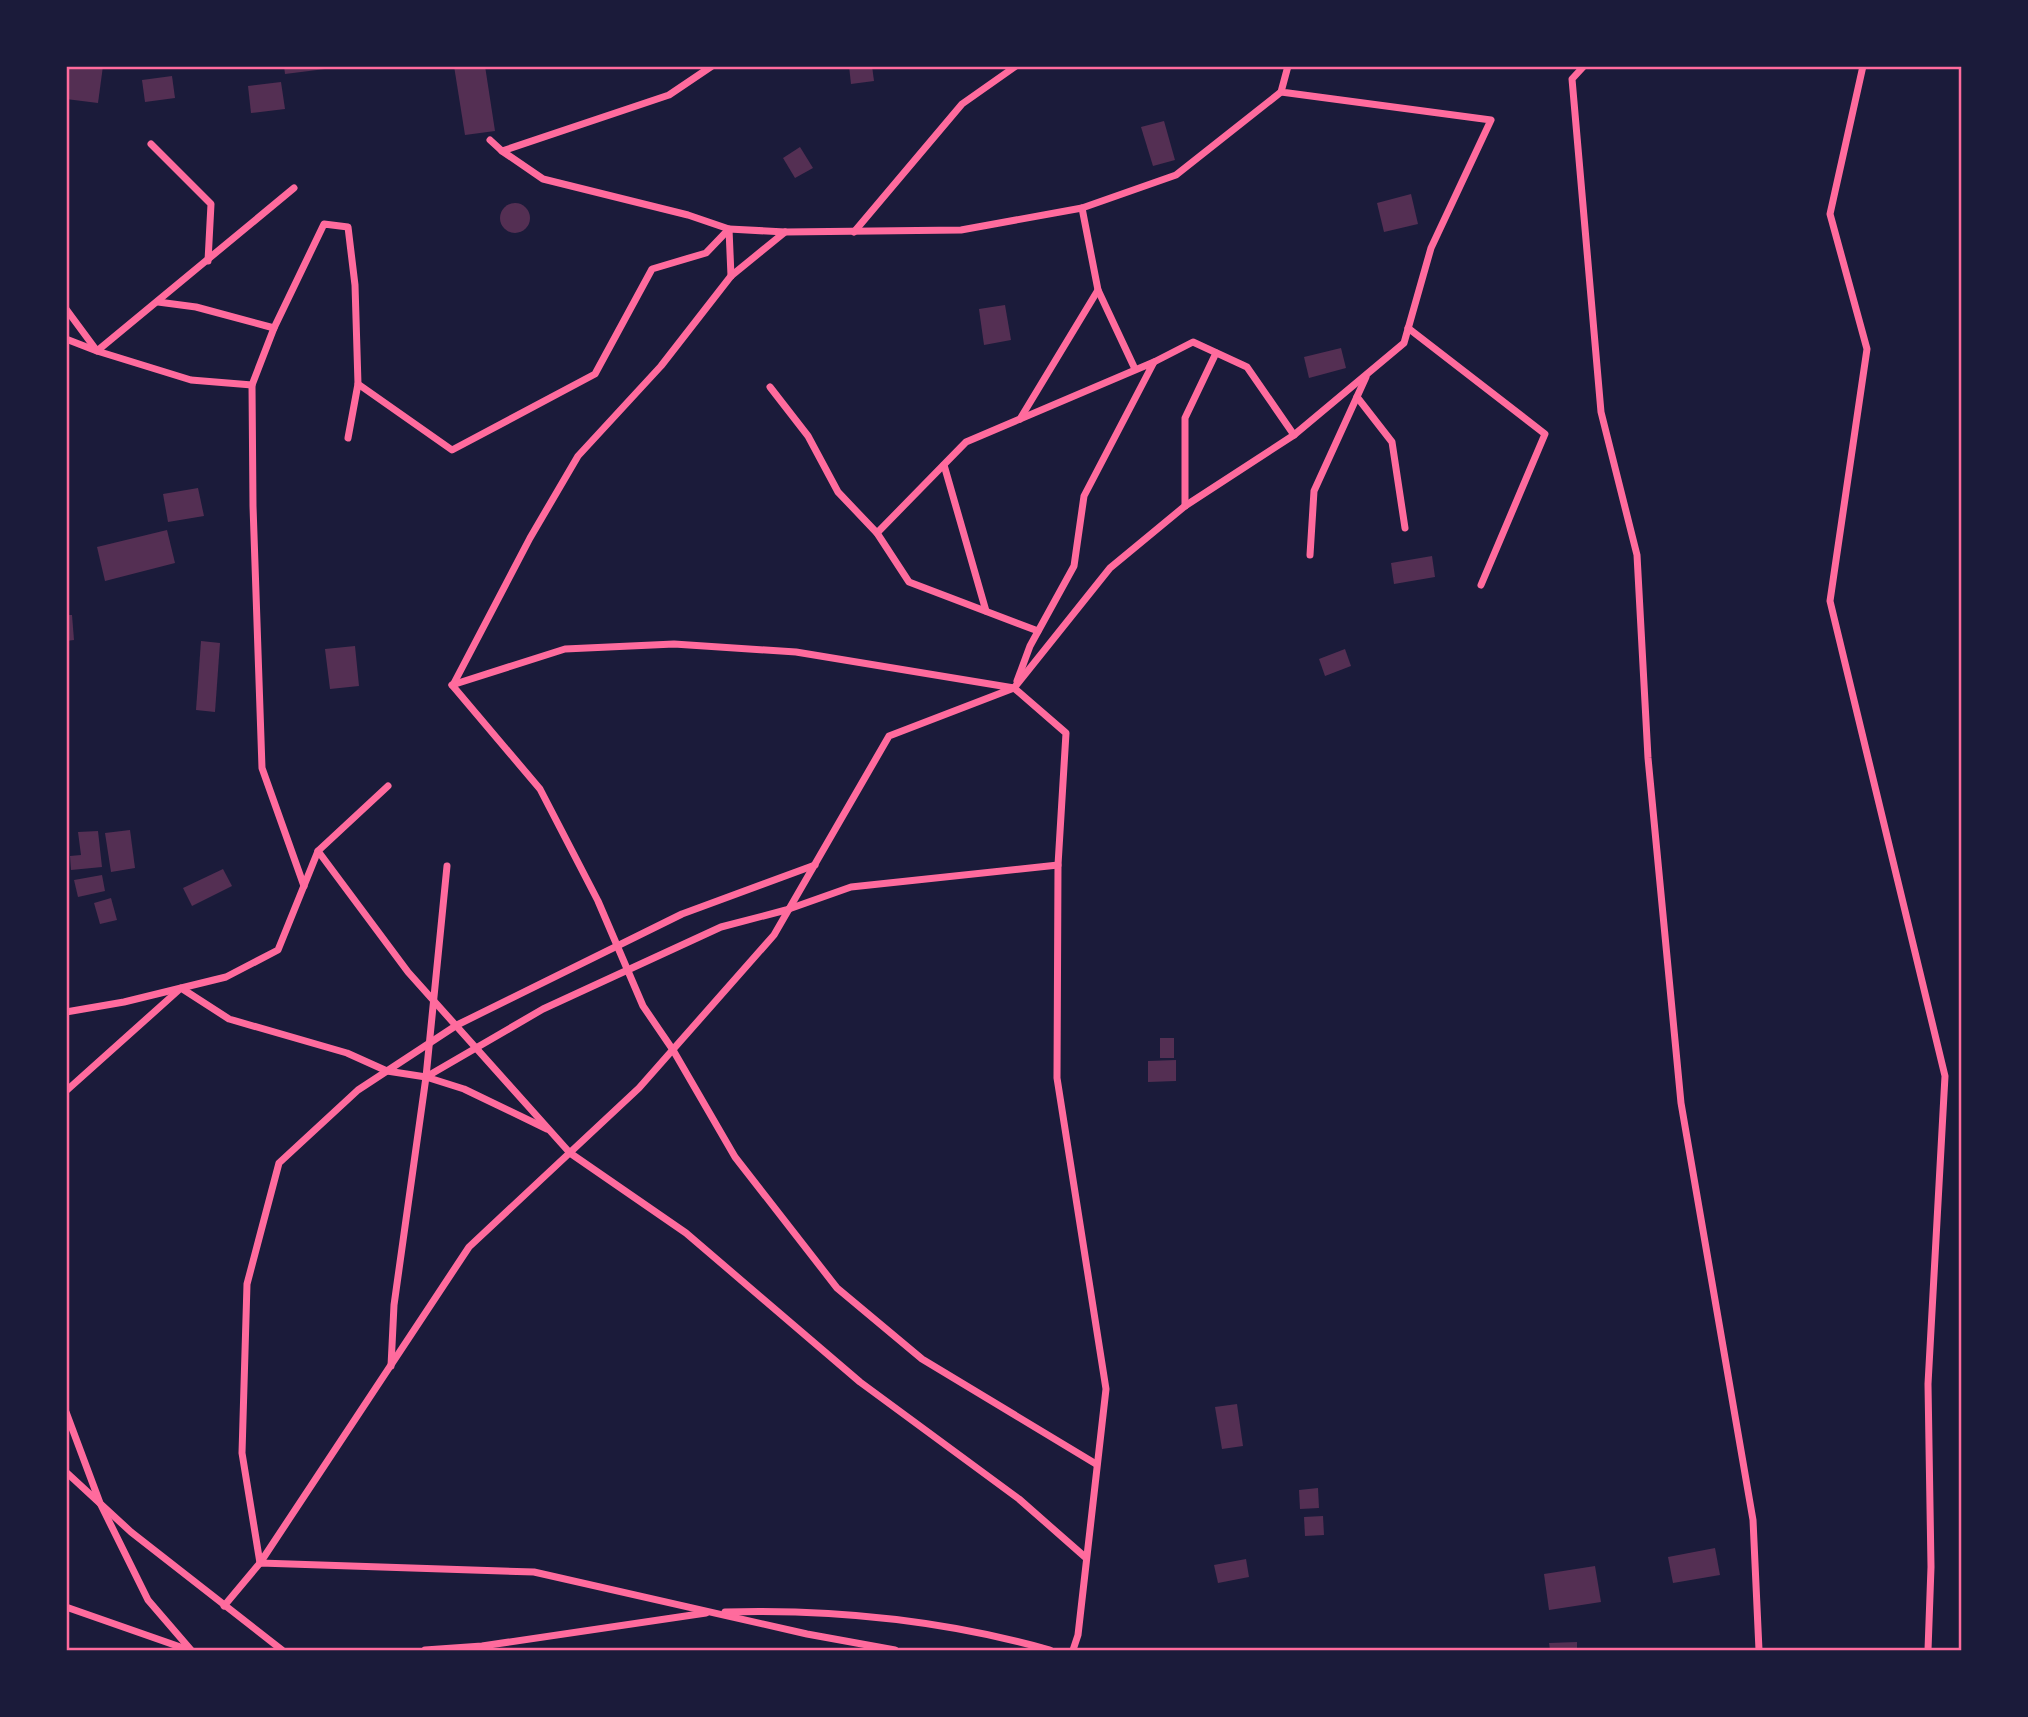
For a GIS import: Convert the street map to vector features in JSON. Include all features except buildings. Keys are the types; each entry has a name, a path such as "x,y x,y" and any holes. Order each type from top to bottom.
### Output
{"street":[{"path":"502,150 669,95 712,66"},
{"path":"854,232 962,104 1016,66"},
{"path":"490,140 543,179 688,215 729,229 785,232 961,230 1082,208 1176,175 1281,92 1289,66"},
{"path":"1584,66 1572,79 1601,412 1637,555 1648,758 1681,1103 1753,1520 1759,1650"},
{"path":"1864,66 1830,214 1867,349 1830,601 1945,1076 1928,1384 1931,1567 1928,1650"},
{"path":"224,1606 260,1563 469,1247 639,1088 774,935 889,736 1014,688 1110,568 1185,506 1294,435 1404,343 1431,248 1491,120 1281,92"},
{"path":"151,145 211,204 208,261"},
{"path":"97,351 294,188"},
{"path":"1082,208 1098,290 1135,369"},
{"path":"304,886 262,768 253,506 252,385 274,328 324,224 348,227 355,285 358,384 348,438"},
{"path":"729,229 731,276"},
{"path":"358,384 453,450 594,374 652,270 706,253 729,229"},
{"path":"453,685 530,538 578,456 660,366 731,276 785,232"},
{"path":"1019,419 1098,290"},
{"path":"158,303 195,307 274,328"},
{"path":"66,309 97,351"},
{"path":"1408,328 1545,434 1481,585"},
{"path":"66,339 191,380 252,385"},
{"path":"877,533 966,442 1154,362 1193,342 1247,367 1294,435"},
{"path":"1185,506 1185,418 1216,353"},
{"path":"1014,688 1038,631 1074,566 1084,496 1154,362"},
{"path":"1310,555 1314,491 1368,373"},
{"path":"769,387 808,436 838,492 877,533 909,582 1038,631"},
{"path":"1357,397 1392,442 1405,528"},
{"path":"944,465 986,611"},
{"path":"453,685 565,649 674,644 796,652 1014,688 1066,733 1058,865 1057,1078 1106,1389 1078,1635 1073,1650"},
{"path":"453,685 540,789 598,901 643,1006 673,1050 735,1157 837,1288 922,1359 1096,1464"},
{"path":"66,1012 226,976 278,950 318,851 388,786"},
{"path":"318,851 408,972 570,1153 687,1233 860,1382 1019,1499 1085,1557"},
{"path":"260,1563 242,1453 247,1284 279,1163 358,1090 457,1025 682,914 815,865"},
{"path":"426,1077 543,1009 721,927 786,911 851,887 1058,865"},
{"path":"391,1367 394,1305 426,1077 447,866"},
{"path":"181,988 229,1019 347,1053 387,1071 426,1077 464,1090 549,1130"},
{"path":"66,1091 181,988"},
{"path":"66,1412 100,1503 148,1600 191,1650"},
{"path":"66,1472 131,1532 282,1650"},
{"path":"260,1563 534,1572 807,1634 895,1650"},
{"path":"66,1607 191,1650"},
{"path":"425,1650 482,1646 715,1612 787,1610 864,1614 992,1634 1050,1650"}]}
